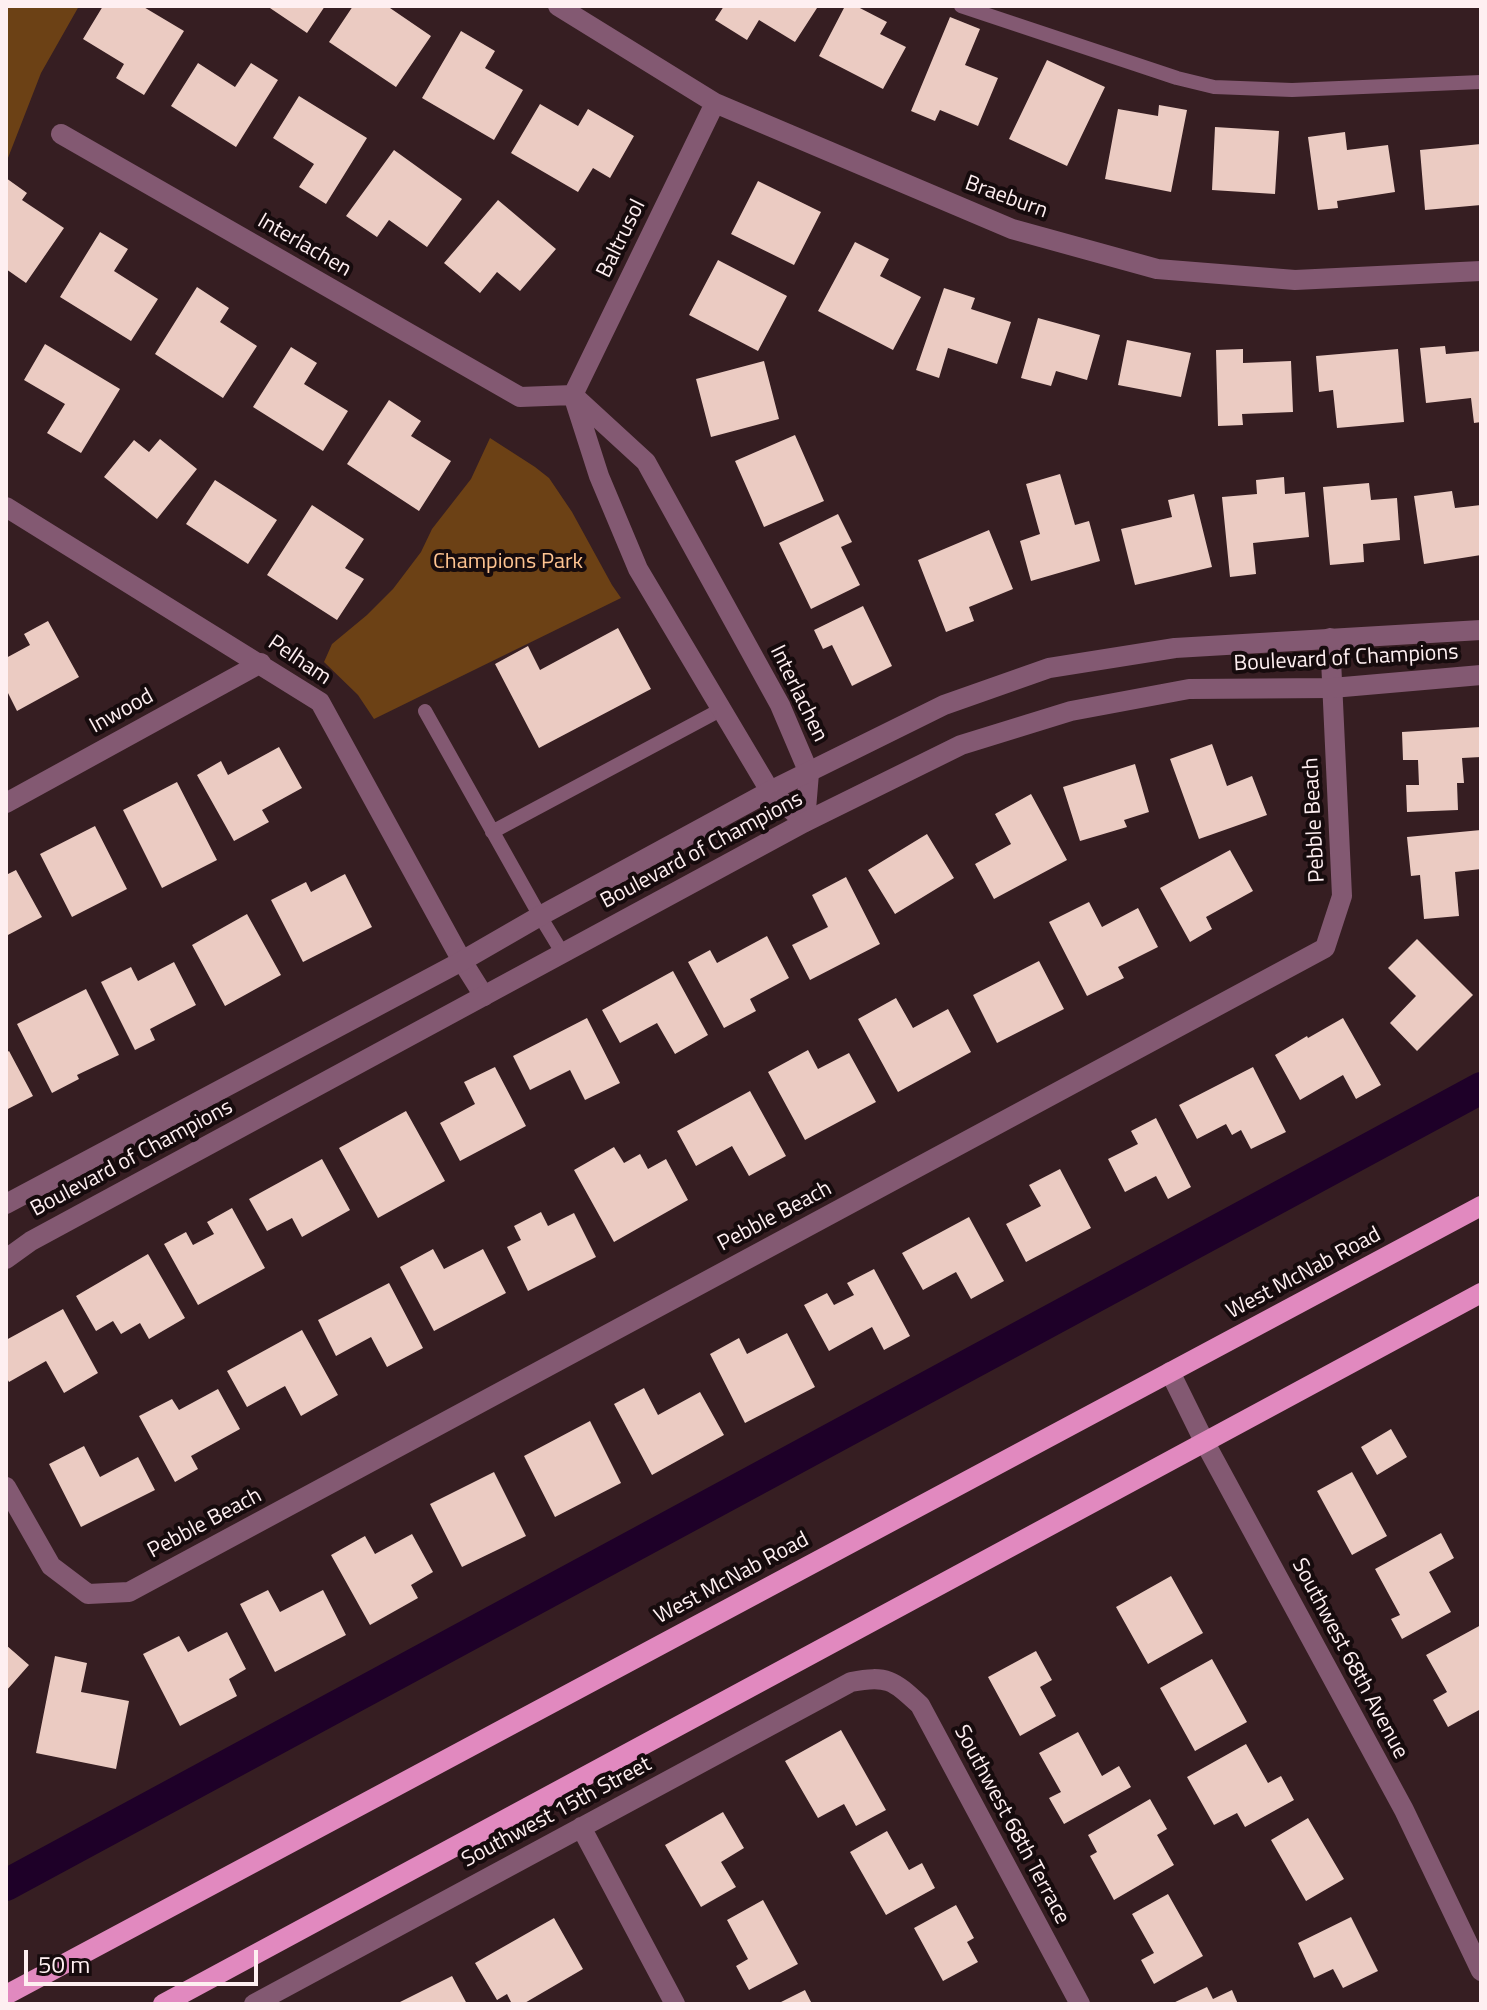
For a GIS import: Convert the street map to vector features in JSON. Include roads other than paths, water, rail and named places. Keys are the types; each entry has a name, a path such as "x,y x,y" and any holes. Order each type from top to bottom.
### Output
{"main road":[{"name":"West McNab Road","path":"6,1995 1481,1206"},
{"path":"163,2004 1481,1293"}],"street":[{"name":"Braeburn","path":"558,6 715,103 1012,229 1157,269 1295,280 1481,271"},
{"name":"Baltrusol","path":"573,395 715,103"},
{"name":"Interlachen","path":"61,134 520,397 573,395 646,462 780,705 809,773 805,822"},
{"path":"573,395 599,476 638,569 770,791 805,822"},
{"name":"Pelham","path":"6,507 320,702 484,996"},
{"name":"Boulevard of Champions","path":"6,1204 462,961 770,791 944,705 1049,668 1175,648 1481,630"},
{"name":"Pebble Beach","path":"6,1487 51,1566 88,1594 129,1592 1325,948 1342,896 1330,638"},
{"name":"Inwood","path":"6,803 261,663"},
{"name":"Boulevard of Champions","path":"6,1259 31,1241 805,822 961,745 1071,711 1189,689 1332,688 1481,675"},
{"name":"Southwest 68th Avenue","path":"1170,1372 1204,1441 1404,1810 1481,1971"},
{"name":"Southwest 15th Street","path":"254,2004 851,1682 870,1678 888,1679"},
{"name":"Southwest 68th Terrace","path":"888,1679 920,1705 1080,2004"},
{"path":"581,1827 675,2004"}],"lane":[{"path":"961,6 1177,78 1214,87 1292,90 1481,82"},
{"path":"492,832 722,709"},
{"path":"425,711 563,954"}],"waterway":[{"path":"6,1885 1481,1088"}],"park label":[{"name":"Champions Park","path":"508,563"}]}
